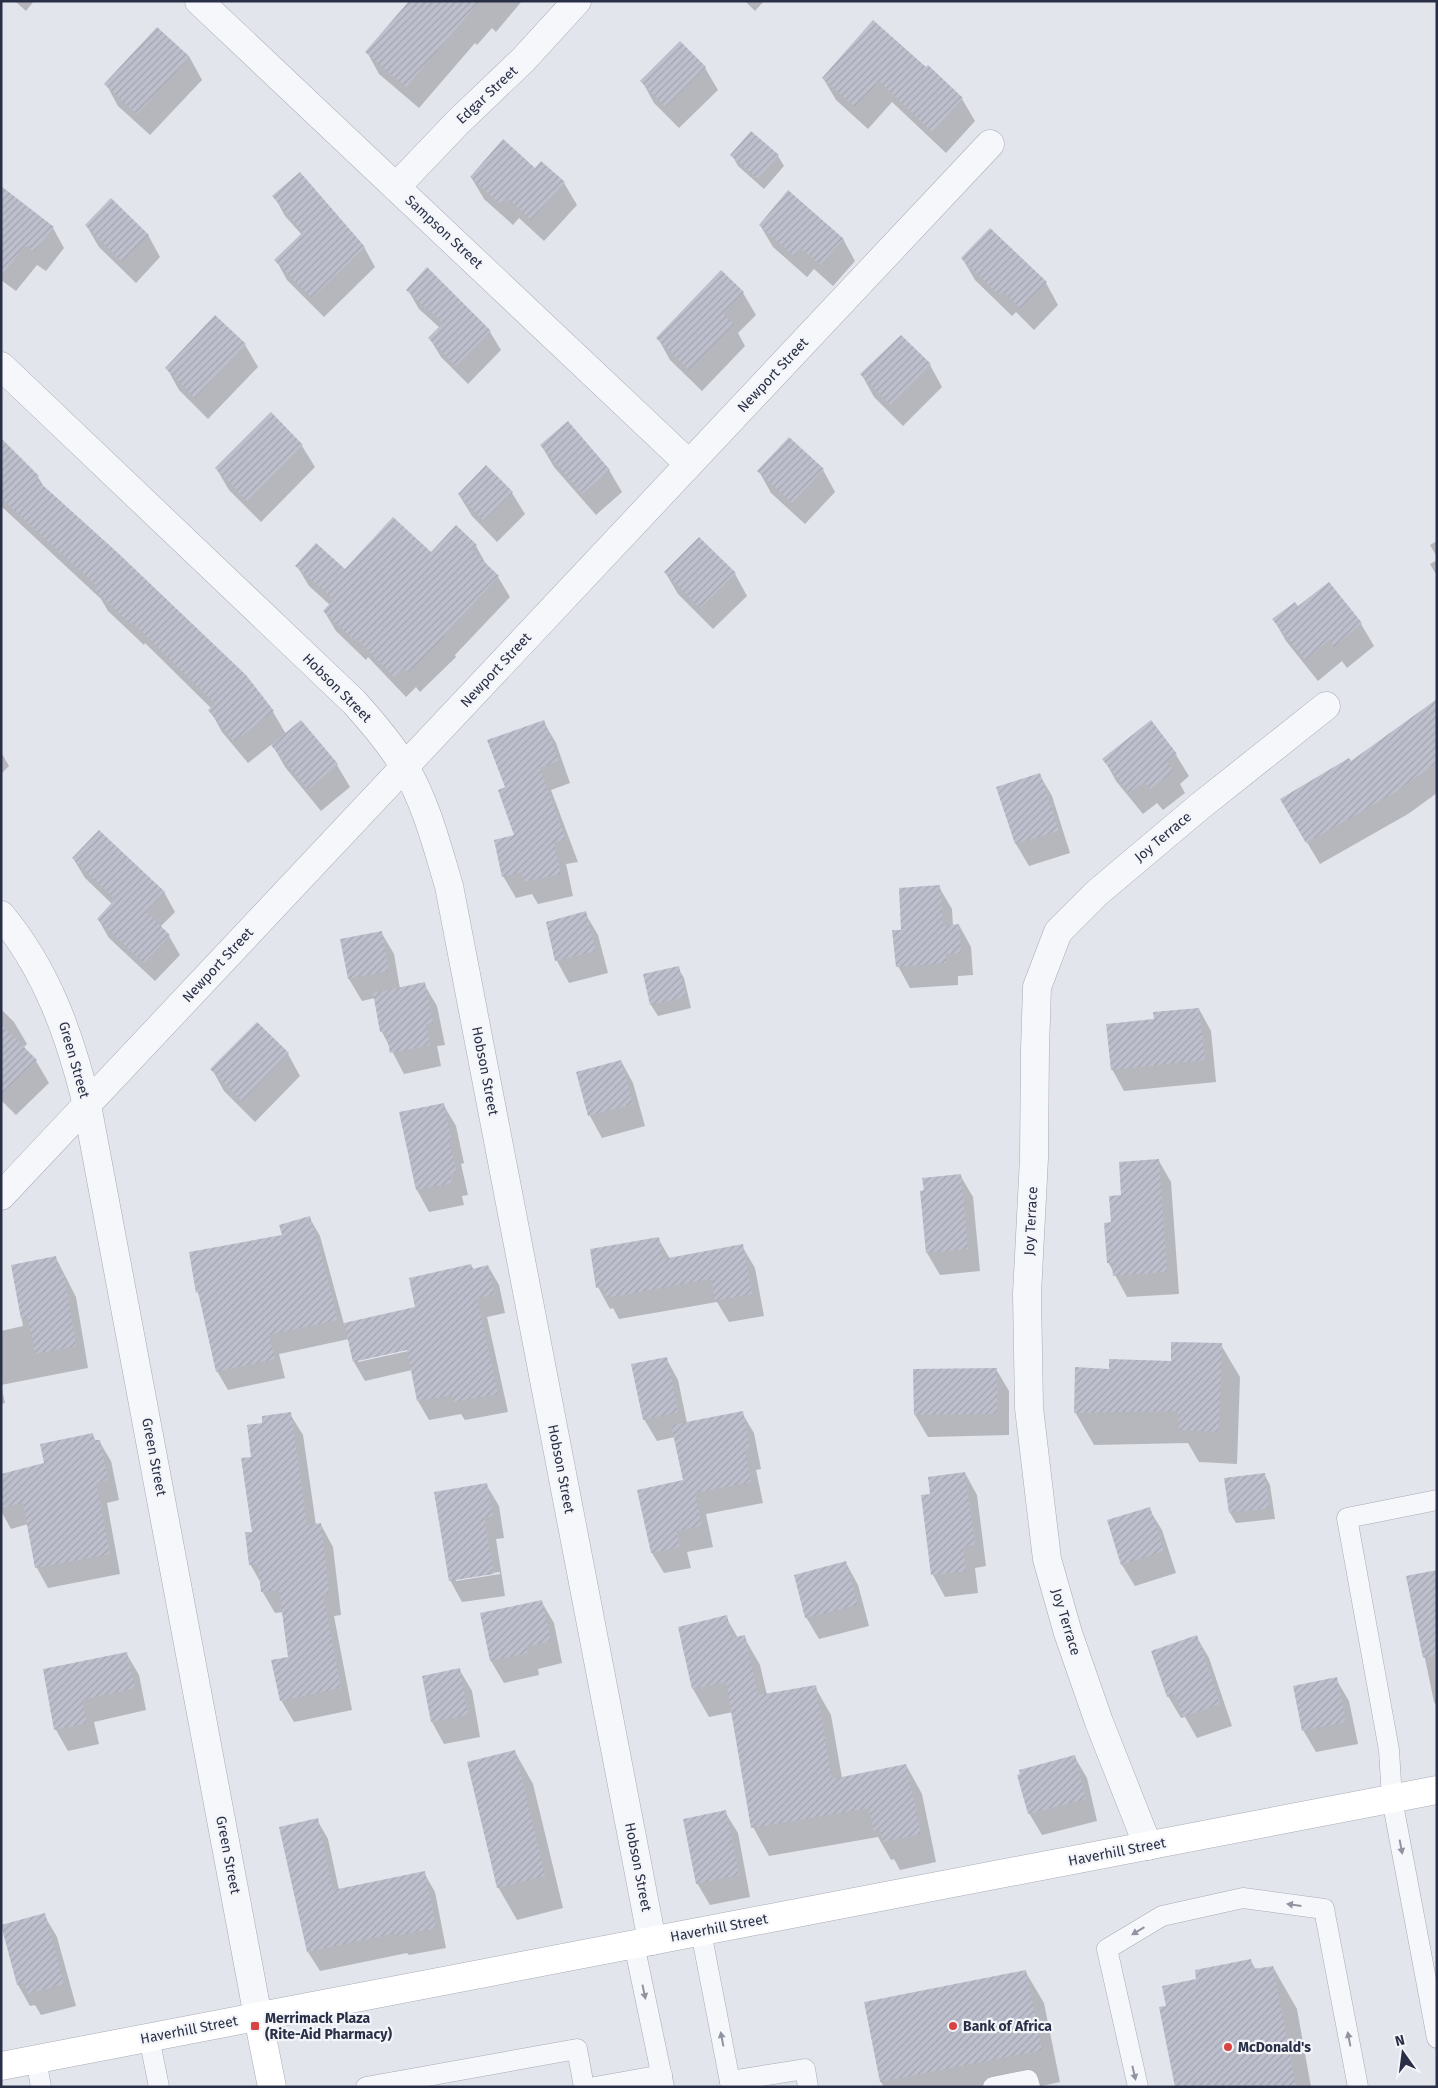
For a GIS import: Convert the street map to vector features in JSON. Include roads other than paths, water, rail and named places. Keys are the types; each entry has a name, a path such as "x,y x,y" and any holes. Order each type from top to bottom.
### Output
{"main road":[{"name":"Haverhill Street","path":"1,2066 1437,1790"},
{"path":"258,2017 272,2087"}],"street":[{"name":"Sampson Street","path":"198,1 689,464"},
{"name":"Edgar Street","path":"396,187 458,122 524,60 577,1"},
{"name":"Newport Street","path":"1,1196 990,144"},
{"name":"Hobson Street","path":"1,366 354,702 377,729 404,767 432,829 449,886 643,1943"},
{"name":"Joy Terrace","path":"1148,1846 1068,1633 1046,1550 1029,1408 1027,1313 1034,1158 1034,1049 1037,987 1058,932 1098,892 1199,807 1326,706"},
{"name":"Green Street","path":"1,915 30,956 63,1019 76,1059 87,1105 258,2017"}],"lane":[{"path":"1437,1500 1348,1518 1389,1750 1392,1799 1437,2038"},
{"path":"1138,2087 1107,1949 1162,1916 1243,1898 1324,1909 1358,2087"},
{"path":"702,1932 730,2084 805,2069 808,2087"},
{"path":"595,2087 663,2081 643,1943"},
{"path":"149,2038 159,2087"},
{"path":"366,2087 577,2049 584,2087"},
{"path":"36,2059 41,2087"},
{"path":"993,2087 1028,2080 1030,2087"}],"place":[{"name":"Merrimack Plaza (Rite-Aid Pharmacy)","path":"255,2026"},
{"name":"Bank of Africa","path":"953,2026"},
{"name":"McDonald's","path":"1228,2047"}]}
